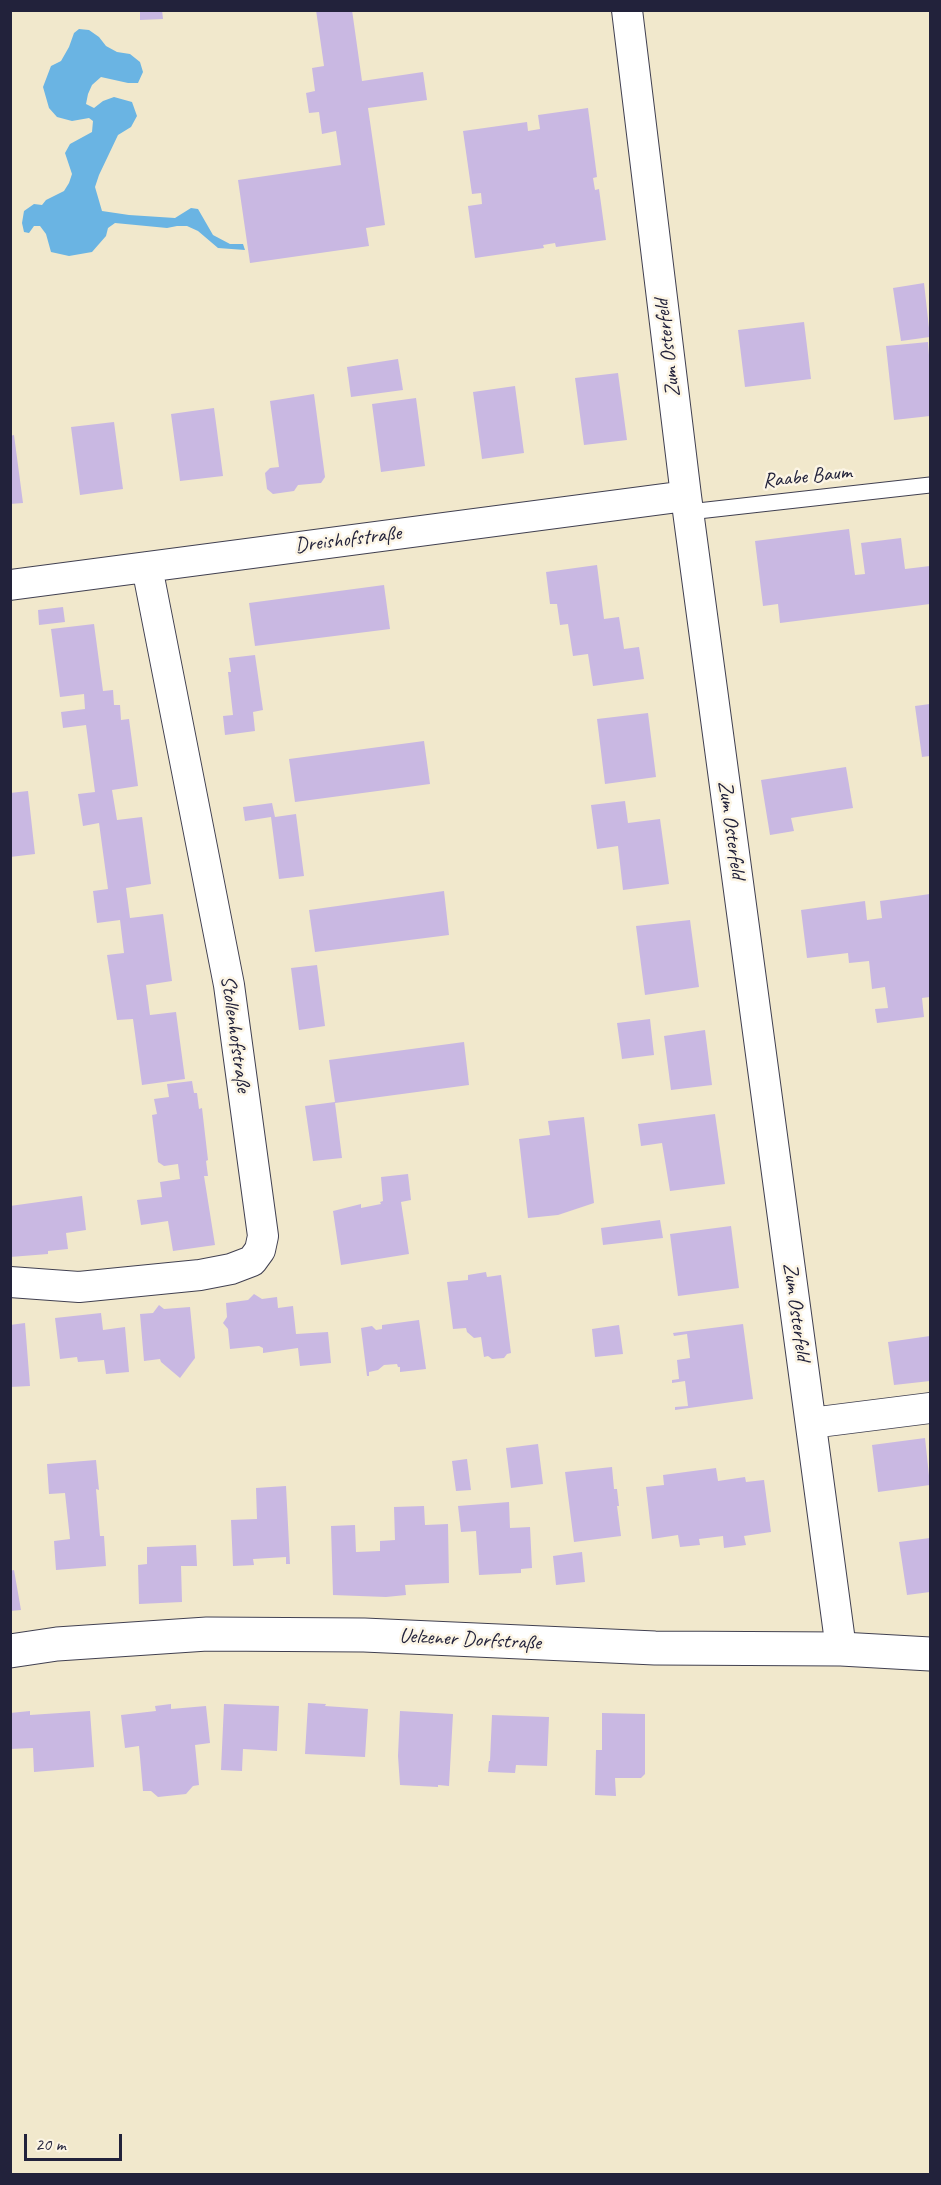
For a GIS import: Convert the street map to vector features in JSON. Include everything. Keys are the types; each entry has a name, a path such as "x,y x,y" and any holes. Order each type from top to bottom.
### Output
{"street":[{"name":"Zum Osterfeld","path":"627,10 688,504 842,1649"},
{"name":"Dreishofstraße","path":"10,585 688,504"},
{"name":"Stollenhofstraße","path":"10,1282 79,1287 200,1275 231,1269 252,1261 260,1250 263,1236 229,985 147,567"},
{"path":"811,1422 930,1408"},
{"name":"Uelzener Dorfstraße","path":"10,1651 57,1644 207,1634 364,1635 655,1648 842,1649 930,1654"}],"lane":[{"name":"Raabe Baum","path":"688,504 930,485"}],"water":[{"path":"79,29 89,30 106,46 117,52 130,54 140,62 143,72 138,83 101,77 92,85 88,94 86,104 94,108 114,97 132,102 137,116 131,127 118,135 99,175 95,187 102,211 175,218 191,208 198,209 213,235 230,244 243,244 245,250 218,248 198,231 187,226 167,228 115,223 108,228 106,236 92,252 69,256 51,252 46,234 40,226 34,226 29,233 24,232 22,223 24,211 34,204 42,205 46,200 64,191 72,174 65,153 70,144 92,132 93,121 89,118 72,121 57,117 49,108 43,87 51,66 61,61 74,33"}],"building":[{"path":"140,10 162,10 163,19 140,20"},
{"path":"316,10 352,10 362,81 423,72 427,100 368,108 385,225 366,228 369,246 250,263 238,180 341,165 336,131 322,134 319,112 309,113 306,93 315,91 312,68 324,66"},
{"path":"588,108 597,177 593,178 595,190 599,189 606,240 556,247 555,243 543,245 544,248 475,258 468,206 482,204 481,193 472,194 463,131 527,122 528,131 540,129 538,115"},
{"path":"924,283 930,337 901,341 893,288"},
{"path":"804,322 811,379 745,387 738,330"},
{"path":"928,342 930,416 894,420 886,346"},
{"path":"398,359 403,390 351,397 347,367"},
{"path":"618,373 627,440 584,445 575,378"},
{"path":"515,386 524,453 482,459 473,392"},
{"path":"314,394 325,477 321,483 298,485 294,491 273,494 267,489 265,473 270,468 279,467 270,401"},
{"path":"416,398 425,466 381,472 372,404"},
{"path":"214,408 223,476 180,481 171,414"},
{"path":"114,422 123,489 80,495 71,427"},
{"path":"14,435 23,503 10,504 10,436"},
{"path":"849,529 855,575 865,574 861,543 901,538 905,569 930,566 930,604 780,623 778,604 763,606 755,541"},
{"path":"597,565 604,619 619,617 624,649 639,647 644,679 593,686 588,654 573,656 568,624 560,625 557,604 550,604 546,572"},
{"path":"384,585 390,629 255,646 249,603"},
{"path":"63,607 65,622 39,625 38,610"},
{"path":"94,624 103,691 113,690 114,705 120,705 121,720 129,719 138,786 112,790 117,820 142,817 151,884 126,888 130,918 163,914 172,981 146,985 150,1015 176,1012 185,1079 142,1085 133,1019 117,1020 107,955 124,953 120,920 97,923 93,891 108,889 99,823 83,826 78,794 95,792 86,725 63,728 61,712 85,709 84,694 60,697 51,629"},
{"path":"255,655 263,710 253,712 255,731 225,735 223,716 233,715 228,672 231,672 229,658"},
{"path":"930,704 930,756 922,757 915,706"},
{"path":"648,713 656,777 605,784 597,719"},
{"path":"424,741 430,784 295,802 289,759"},
{"path":"846,767 853,808 791,818 794,831 770,835 761,780"},
{"path":"28,791 35,854 10,857 10,793"},
{"path":"625,801 628,823 660,819 669,884 623,890 618,846 597,849 591,805"},
{"path":"272,803 275,817 296,814 304,876 279,879 271,817 245,821 243,807"},
{"path":"444,891 449,935 315,952 309,910"},
{"path":"930,894 930,997 922,998 924,1017 877,1023 875,1009 888,1008 885,987 872,989 869,961 849,963 848,953 807,958 801,910 865,901 867,920 882,918 880,901"},
{"path":"690,920 699,987 645,995 636,926"},
{"path":"317,965 325,1026 299,1030 291,968"},
{"path":"650,1019 654,1055 622,1059 617,1023"},
{"path":"705,1030 712,1085 671,1090 664,1036"},
{"path":"464,1042 469,1085 335,1103 342,1158 313,1161 305,1106 335,1102 329,1060"},
{"path":"192,1081 194,1093 197,1093 199,1109 202,1108 208,1160 206,1161 208,1176 204,1176 215,1245 173,1251 168,1221 141,1225 137,1200 162,1197 160,1182 180,1179 178,1164 164,1166 158,1162 152,1115 157,1114 154,1099 169,1097 167,1084"},
{"path":"715,1114 725,1184 670,1191 662,1143 641,1146 638,1124"},
{"path":"584,1117 594,1203 558,1215 528,1218 519,1139 550,1135 548,1121"},
{"path":"408,1174 411,1200 401,1202 409,1254 341,1265 333,1211 361,1204 361,1208 381,1204 380,1202 383,1201 381,1177"},
{"path":"82,1196 86,1230 66,1233 68,1249 48,1251 48,1254 10,1257 10,1206"},
{"path":"660,1220 663,1238 603,1245 601,1228"},
{"path":"731,1226 739,1288 678,1296 670,1234"},
{"path":"486,1272 487,1277 501,1275 511,1353 504,1358 484,1357 481,1337 474,1338 466,1328 453,1329 447,1282 468,1280 468,1275"},
{"path":"254,1294 262,1299 277,1297 278,1308 293,1306 296,1334 328,1332 331,1363 300,1366 298,1348 263,1353 263,1348 259,1346 230,1349 228,1329 223,1323 227,1317 226,1303 248,1300"},
{"path":"159,1305 164,1309 190,1307 195,1358 180,1378 160,1359 144,1361 140,1314 153,1313"},
{"path":"101,1313 103,1330 125,1327 129,1372 106,1374 104,1360 78,1362 77,1357 60,1359 55,1318"},
{"path":"419,1320 426,1369 400,1372 397,1364 384,1365 378,1370 369,1372 367,1376 361,1328 372,1326 376,1330 382,1329 382,1325"},
{"path":"25,1323 30,1386 10,1387 10,1325"},
{"path":"743,1324 753,1399 675,1410 675,1407 688,1406 685,1381 672,1383 672,1380 679,1379 677,1360 690,1358 687,1334 674,1336 673,1333"},
{"path":"619,1325 623,1354 595,1357 592,1329"},
{"path":"930,1336 930,1381 894,1385 888,1342"},
{"path":"925,1438 930,1485 878,1492 872,1445"},
{"path":"538,1444 543,1484 511,1488 506,1448"},
{"path":"467,1459 471,1490 456,1491 452,1461"},
{"path":"96,1460 100,1536 104,1536 106,1566 56,1570 54,1541 70,1539 65,1493 49,1494 47,1464"},
{"path":"612,1467 614,1489 617,1489 621,1536 574,1542 565,1472"},
{"path":"716,1468 718,1481 745,1477 746,1482 764,1480 771,1532 744,1536 746,1545 724,1548 723,1536 699,1539 700,1545 680,1547 678,1535 652,1539 646,1487 664,1485 663,1475"},
{"path":"286,1486 290,1564 286,1564 286,1557 253,1559 254,1565 233,1566 231,1520 257,1519 256,1488"},
{"path":"509,1502 510,1528 530,1527 532,1568 521,1569 521,1573 479,1575 476,1531 461,1532 458,1506"},
{"path":"424,1506 425,1525 448,1524 449,1583 405,1585 406,1595 386,1597 333,1595 331,1526 355,1525 356,1552 380,1551 380,1541 395,1540 394,1507"},
{"path":"930,1538 930,1592 907,1595 899,1542"},
{"path":"196,1545 197,1566 181,1566 182,1602 139,1604 138,1565 147,1564 147,1547"},
{"path":"582,1552 585,1582 556,1585 553,1556"},
{"path":"14,1570 21,1610 10,1611 10,1571"},
{"path":"308,1703 368,1709 365,1757 305,1754"},
{"path":"171,1704 171,1709 206,1706 210,1743 195,1745 199,1785 193,1786 186,1794 158,1797 151,1791 143,1791 139,1746 125,1748 121,1715 156,1711 155,1706"},
{"path":"224,1704 279,1706 277,1751 243,1749 242,1771 221,1770"},
{"path":"30,1711 30,1715 90,1711 94,1767 34,1772 33,1748 10,1749 10,1713"},
{"path":"400,1711 453,1714 449,1786 400,1785 398,1756"},
{"path":"602,1713 645,1714 645,1774 641,1778 615,1778 616,1796 595,1795 596,1750 602,1750"},
{"path":"492,1715 549,1717 547,1766 516,1765 515,1773 488,1772"}]}
